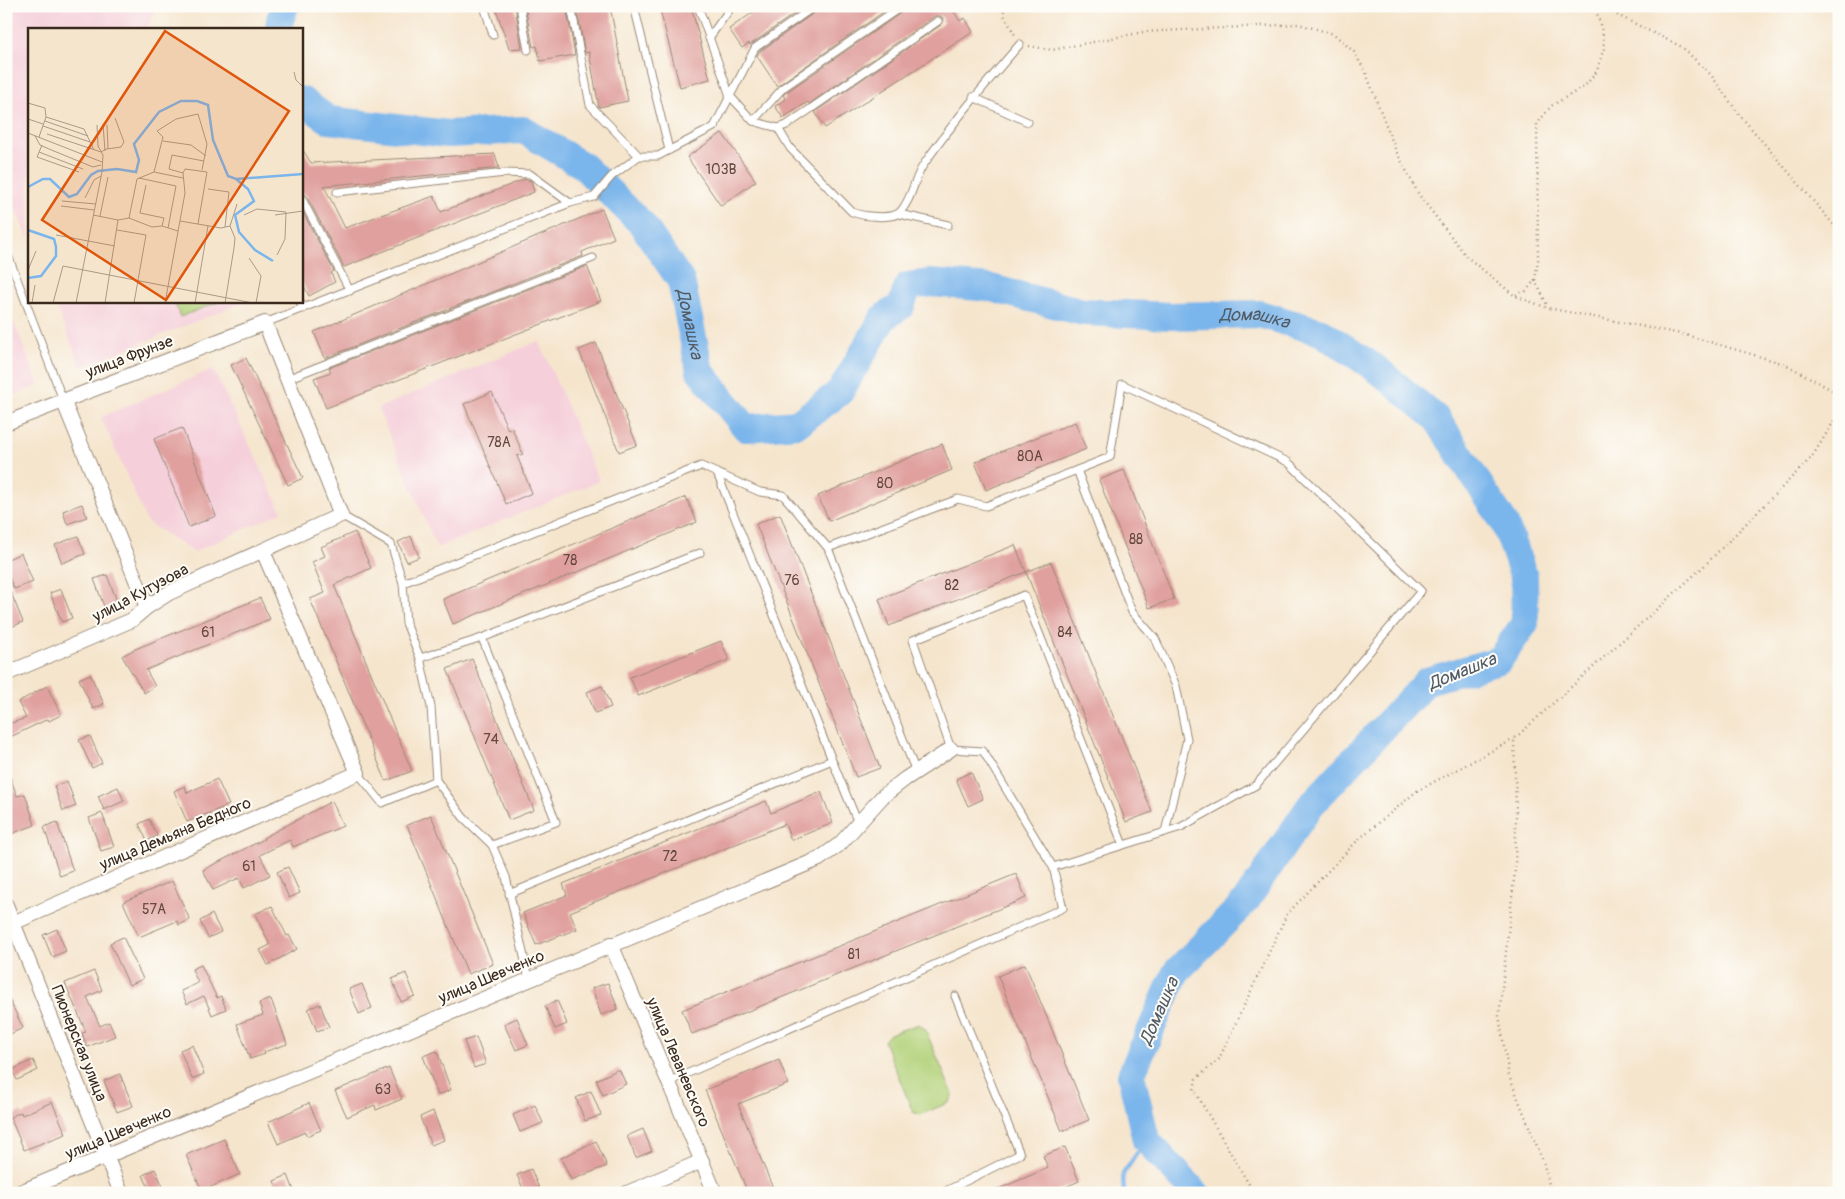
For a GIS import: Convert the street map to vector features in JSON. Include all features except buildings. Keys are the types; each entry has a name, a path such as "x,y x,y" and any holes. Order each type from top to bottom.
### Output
{"street":[{"name":"улица Фрунзе","path":"6,423 265,323"},
{"path":"265,323 341,516"},
{"path":"63,400 148,607"},
{"name":"улица Кутузова","path":"6,674 132,620 169,593 341,516"},
{"path":"263,550 358,773"},
{"name":"улица Шевченко","path":"18,1193 611,944 819,859 840,844 882,797 951,749"},
{"name":"улица Демьяна Бедного","path":"10,924 358,773"},
{"name":"Пионерская улица","path":"6,905 10,924 121,1193"},
{"name":"улица Леваневского","path":"611,944 715,1193"},
{"path":"627,1193 702,1161"}],"lane":[{"path":"484,6 493,35"},
{"path":"520,6 528,50"},
{"path":"570,6 590,105 639,156"},
{"path":"634,6 669,150"},
{"path":"698,6 730,96 753,122 778,128 787,125 938,21"},
{"path":"709,38 732,6"},
{"path":"265,323 594,196 612,176 639,156 658,156 714,127 755,48 815,6"},
{"path":"753,122 784,87 902,6"},
{"path":"899,214 922,166 973,97 1020,44"},
{"path":"973,97 1028,122"},
{"path":"778,128 790,148 852,212 859,215 889,216 899,214 948,225"},
{"path":"337,192 505,173 530,174 570,204"},
{"path":"302,199 350,291"},
{"path":"6,250 63,400"},
{"path":"287,379 593,258"},
{"path":"300,302 303,309"},
{"path":"828,548 958,499 986,506 1110,457 1122,384 1288,462 1421,591 1256,785 1181,827 1053,867"},
{"path":"403,583 701,466 760,492 782,495 828,548 916,772"},
{"path":"1077,470 1132,612 1155,638 1176,686 1187,739 1165,832"},
{"path":"717,473 858,823"},
{"path":"341,516 391,544 403,583 406,623 420,658 431,707 436,780 463,817 492,845 506,877 529,979"},
{"path":"420,658 482,638 700,554"},
{"path":"668,1082 1064,908 1053,867 983,751 951,749 913,640 1024,595 1123,845"},
{"path":"482,638 556,822 492,845"},
{"path":"510,894 832,760"},
{"path":"358,773 382,803 436,780"},
{"path":"942,1193 1020,1154 955,996"}],"path":[{"path":"1003,6 1004,15 1020,44 1052,50 1143,32 1299,24 1334,34 1354,52 1366,73 1396,151 1419,195 1467,257 1515,296 1548,308 1686,335 1785,364 1839,394"},
{"path":"1515,296 1526,291 1535,280 1538,260 1538,124 1551,106 1585,86 1598,71 1604,48 1603,35 1595,6"},
{"path":"1599,6 1682,47 1711,75 1738,113 1839,231"},
{"path":"1535,280 1548,308"},
{"path":"1254,1193 1194,1090 1196,1079 1219,1059 1286,914 1360,840 1417,791 1514,739 1717,553 1812,457 1839,413"},
{"path":"1514,739 1515,870 1499,1016 1509,1076 1544,1164 1551,1193"}],"shaded area":[{"path":"6,6 156,6 147,28 28,28 28,238 6,187"},
{"path":"54,302 244,302 81,367"},
{"path":"6,303 39,385 6,399"},
{"path":"539,341 599,481 437,548 378,408"},
{"path":"213,369 282,512 194,552 147,522 101,417"}],"green space":[{"path":"174,302 218,302 180,317"},
{"path":"919,1024 925,1029 953,1095 950,1102 920,1115 913,1112 884,1041 890,1034"}],"waterway":[{"name":"Домашка","path":"279,28 285,6"},
{"name":"Домашка","path":"302,101 329,120 448,134 523,130 582,165 642,224 681,281 700,371 746,428 797,424 840,392 884,317 901,306 908,286 931,283 991,288 1083,312 1171,316 1259,314 1321,332 1378,370 1436,418 1505,524 1524,577 1525,623 1499,660 1427,681 1310,806 1246,901 1176,972 1131,1075 1146,1140 1196,1193"},
{"path":"1124,1193 1123,1174 1146,1140"}]}
